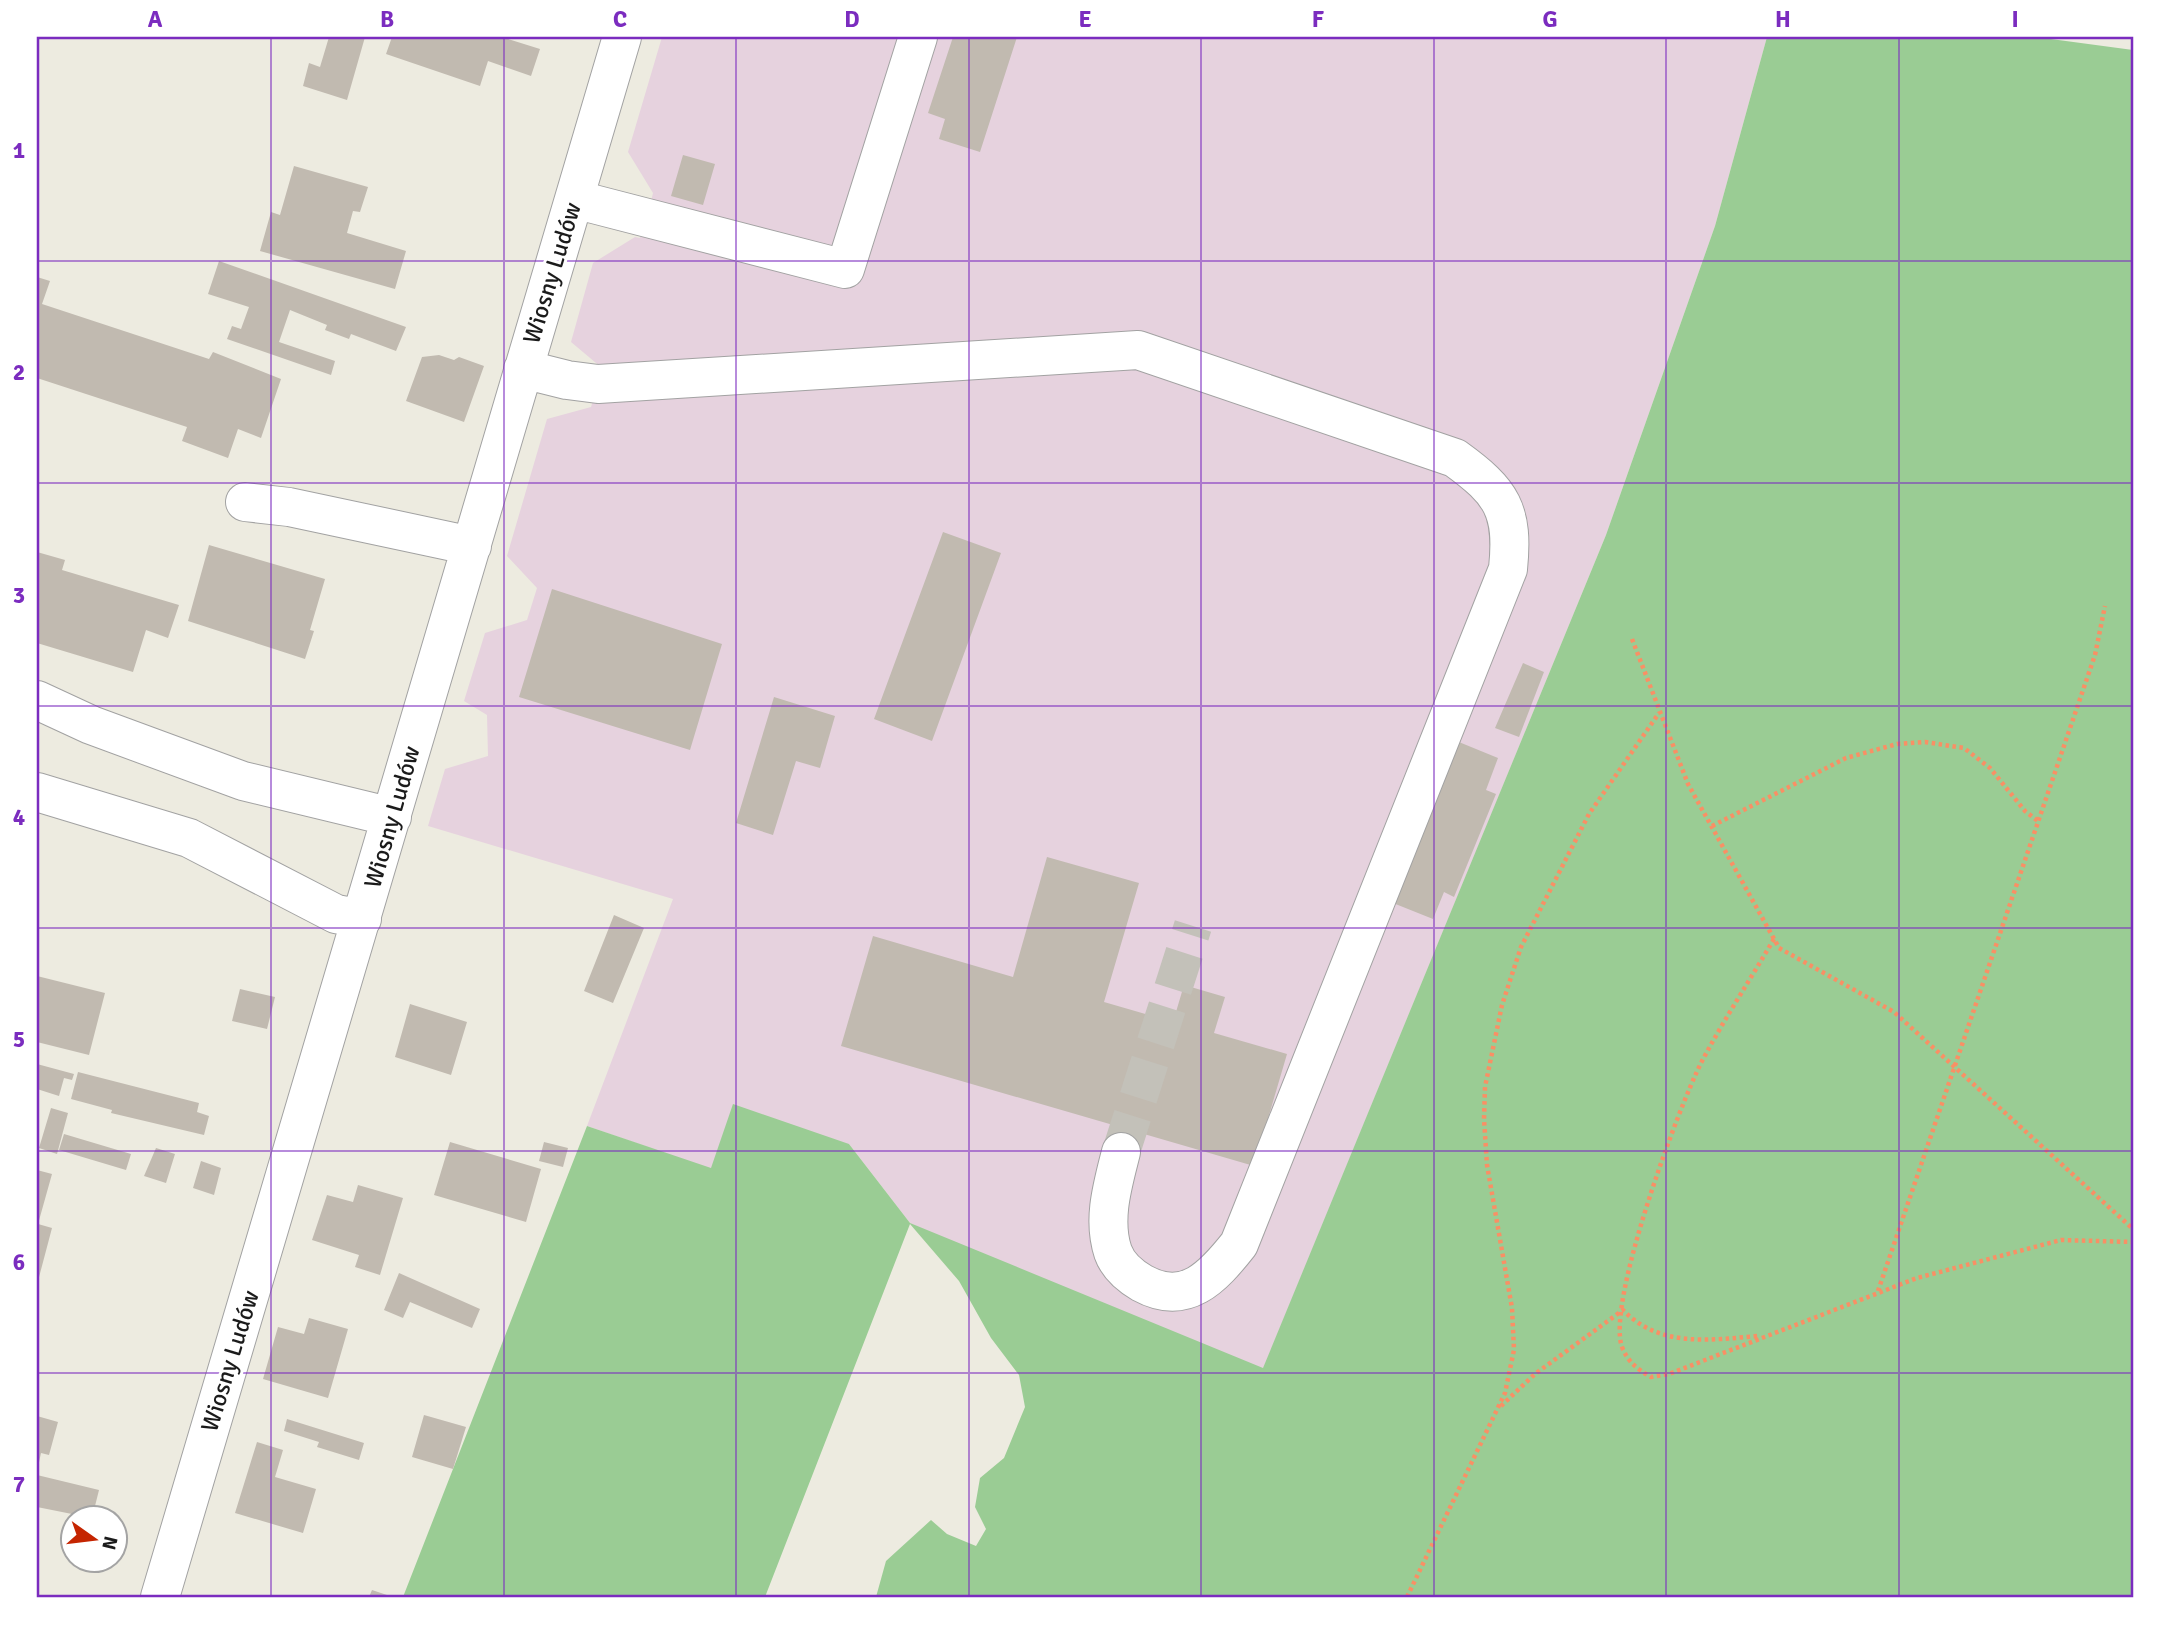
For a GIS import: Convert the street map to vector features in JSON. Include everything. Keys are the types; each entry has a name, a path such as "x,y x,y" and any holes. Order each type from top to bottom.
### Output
{"street":[{"name":"Wiosny Ludów","path":"160,1597 622,37"},
{"path":"574,199 845,269 918,37"},
{"path":"523,369 598,384 1138,350 1455,458 1480,476 1501,501 1512,533 1508,569 1239,1244 1215,1275 1184,1291 1155,1290 1129,1276 1113,1254 1108,1221 1121,1152"},
{"path":"245,502 289,507 472,546"},
{"path":"37,700 91,725 243,781 392,817"},
{"path":"37,792 190,838 336,914 362,919"}],"path":[{"path":"1877,1292 1956,1068 2095,655 2105,606"},
{"path":"1632,639 1688,784 1779,948 1894,1012 2133,1230"},
{"path":"1407,1597 1505,1393 1514,1350 1513,1308 1487,1165 1484,1119 1485,1087 1502,1005 1521,947 1589,814 1660,713"},
{"path":"1712,826 1846,758 1897,744 1925,742 1964,748 1990,768 2025,811 2038,821"},
{"path":"1774,939 1701,1064 1655,1177 1626,1280 1621,1345 1633,1367 1651,1377 1669,1374 1917,1278 2062,1240 2133,1242"},
{"path":"1497,1410 1535,1374 1623,1310"},
{"path":"1623,1310 1638,1325 1660,1335 1720,1339 1762,1336"}],"shaded area":[{"path":"662,37 1767,37 1715,226 1606,535 1263,1369 1071,1311 910,1223 849,1144 711,1169 587,1126 673,899 428,826 445,769 488,756 487,715 464,701 485,633 527,620 537,588 507,556 547,419 591,407 598,384 602,368 571,342 593,263 635,237 640,238 647,218 653,193 628,152"}],"green space":[{"path":"1767,37 2036,37 2133,50 2133,1597 876,1597 886,1561 931,1520 947,1534 976,1546 986,1529 975,1507 980,1478 1004,1458 1025,1407 1019,1375 991,1338 959,1281 910,1224 765,1597 403,1597 587,1126 711,1168 733,1104 849,1144 910,1223 1263,1368 1606,535 1715,226"}],"building":[{"path":"329,37 365,37 347,100 303,86 309,63 320,67"},
{"path":"392,37 502,37 540,49 531,76 488,61 480,86 386,54"},
{"path":"953,37 1017,37 980,152 939,139 945,119 928,113"},
{"path":"683,155 715,164 703,205 671,196"},
{"path":"294,166 368,187 360,212 353,211 347,233 406,251 395,289 260,251 271,212 280,215"},
{"path":"219,261 406,327 396,351 351,334 349,339 325,330 327,325 290,310 279,342 335,361 331,375 227,339 232,326 241,329 249,307 208,294"},
{"path":"37,277 50,281 42,304 209,359 213,352 281,379 261,438 238,429 228,458 182,441 187,427 37,378"},
{"path":"439,355 454,360 459,357 484,366 464,422 406,401 422,357"},
{"path":"943,532 1001,553 932,741 874,719"},
{"path":"209,545 325,579 310,630 314,631 305,659 188,621"},
{"path":"37,552 65,560 62,570 179,605 168,638 146,630 133,672 37,643"},
{"path":"552,589 722,644 690,750 519,697"},
{"path":"1523,663 1544,672 1519,737 1495,728"},
{"path":"774,697 835,716 820,768 796,761 773,835 736,823"},
{"path":"1454,740 1498,758 1486,790 1496,794 1454,897 1444,892 1433,919 1388,901"},
{"path":"1047,857 1139,883 1104,1002 1173,1022 1184,985 1225,997 1214,1033 1287,1054 1254,1166 841,1046 873,936 1013,977"},
{"path":"614,915 644,928 613,1003 584,991"},
{"path":"37,976 105,993 89,1055 37,1042"},
{"path":"240,989 275,997 267,1029 232,1021"},
{"path":"410,1004 467,1022 451,1075 395,1057"},
{"path":"37,1064 74,1074 72,1080 64,1078 59,1096 37,1089"},
{"path":"78,1072 199,1103 197,1112 209,1116 204,1135 111,1113 112,1110 71,1099"},
{"path":"51,1108 68,1113 57,1154 39,1148"},
{"path":"64,1134 131,1154 126,1170 59,1150"},
{"path":"450,1142 541,1169 526,1222 434,1195"},
{"path":"544,1142 568,1148 563,1167 539,1161"},
{"path":"156,1148 175,1154 166,1183 144,1176"},
{"path":"201,1161 221,1168 214,1195 193,1188"},
{"path":"37,1170 52,1174 38,1224 52,1228 38,1281"},
{"path":"358,1185 403,1198 380,1275 355,1267 359,1255 312,1240 327,1195 353,1202"},
{"path":"399,1273 480,1309 472,1328 410,1302 403,1318 384,1310"},
{"path":"309,1318 348,1329 328,1398 263,1379 278,1327 304,1334"},
{"path":"424,1415 466,1427 453,1469 412,1457"},
{"path":"37,1416 58,1422 49,1455 41,1453 38,1467"},
{"path":"287,1419 364,1443 359,1460 317,1447 319,1442 284,1431"},
{"path":"257,1442 283,1450 275,1477 316,1489 303,1533 235,1513"},
{"path":"37,1475 99,1490 96,1504 60,1504 60,1512 37,1507"},
{"path":"372,1590 393,1597 369,1597"}],"tunnel":[{"path":"1121,1152 1193,926"}]}
